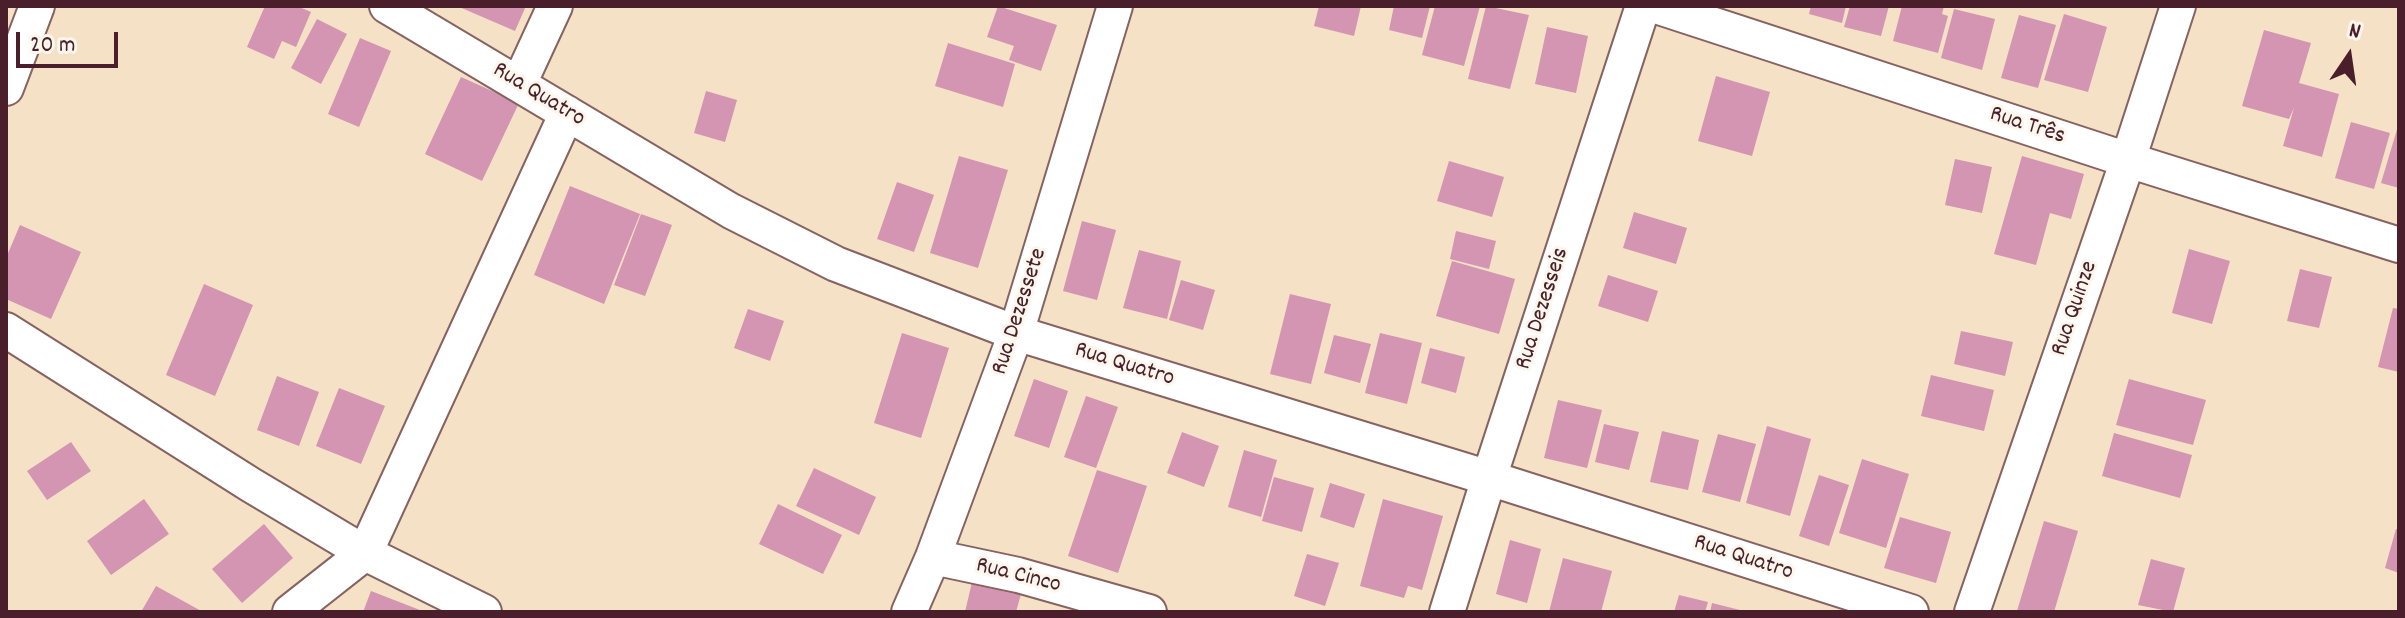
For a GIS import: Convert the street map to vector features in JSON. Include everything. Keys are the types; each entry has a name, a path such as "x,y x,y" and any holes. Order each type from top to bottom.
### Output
{"street":[{"path":"6,88 37,6"},
{"name":"Rua Quatro","path":"387,6 731,211 836,264 1016,333 1911,612"},
{"path":"519,84 555,6"},
{"name":"Rua Dezessete","path":"909,612 933,557 1016,333 1115,6"},
{"name":"Rua Dezesseis","path":"1447,612 1643,6"},
{"name":"Rua Três","path":"1656,6 2399,245"},
{"name":"Rua Quinze","path":"1972,612 2178,6"},
{"path":"290,612 365,553 567,113"},
{"path":"6,330 365,553 484,612"},
{"name":"Rua Cinco","path":"933,557 1018,575 1149,612"}],"building":[{"path":"265,6 297,6 311,12 296,47 282,41 274,59 247,47"},
{"path":"457,6 526,6 515,31"},
{"path":"998,6 1057,25 1041,71 1009,60 1014,46 987,37"},
{"path":"1319,6 1361,6 1354,36 1314,26"},
{"path":"1394,6 1430,6 1422,38 1389,30"},
{"path":"1435,6 1480,6 1464,66 1422,55"},
{"path":"1486,6 1529,15 1510,89 1468,79"},
{"path":"1811,6 1846,6 1842,23 1809,14"},
{"path":"1850,6 1889,6 1881,36 1844,27"},
{"path":"1902,6 1944,6 1942,14 1948,16 1938,53 1893,41"},
{"path":"1954,9 1995,19 1982,70 1941,58"},
{"path":"2064,14 2107,27 2088,92 2044,80"},
{"path":"2019,15 2056,25 2038,88 2001,78"},
{"path":"317,19 347,34 321,84 291,68"},
{"path":"1547,27 1588,36 1576,93 1535,84"},
{"path":"2264,30 2311,43 2299,83 2339,94 2322,157 2283,146 2294,108 2289,119 2242,106"},
{"path":"360,38 391,51 359,127 328,114"},
{"path":"948,43 1015,64 1003,107 935,86"},
{"path":"1716,76 1770,92 1752,156 1698,141"},
{"path":"461,77 519,103 482,181 425,154"},
{"path":"706,91 737,100 725,142 694,133"},
{"path":"2351,122 2390,133 2374,189 2335,178"},
{"path":"2399,126 2399,188 2381,183"},
{"path":"959,156 1008,170 978,268 930,253"},
{"path":"2022,156 2084,174 2071,219 2050,213 2036,265 1994,254"},
{"path":"1955,159 1992,167 1982,213 1945,205"},
{"path":"1449,161 1504,177 1492,217 1437,201"},
{"path":"897,182 934,195 914,252 877,239"},
{"path":"570,186 640,214 604,304 534,275"},
{"path":"1634,212 1687,228 1676,264 1623,248"},
{"path":"641,214 672,225 645,296 614,285"},
{"path":"1082,221 1116,230 1097,300 1063,291"},
{"path":"20,225 81,252 51,319 6,299 6,258"},
{"path":"1456,231 1496,241 1489,269 1450,259"},
{"path":"2189,249 2230,261 2212,324 2172,313"},
{"path":"1139,250 1181,261 1167,319 1123,308"},
{"path":"1452,261 1515,279 1499,334 1436,316"},
{"path":"2300,269 2332,277 2319,328 2287,321"},
{"path":"1608,275 1658,291 1648,322 1598,306"},
{"path":"1181,280 1215,290 1203,330 1169,320"},
{"path":"204,284 253,305 215,396 166,375"},
{"path":"1290,294 1331,304 1311,384 1270,374"},
{"path":"2393,308 2399,309 2399,372 2378,367"},
{"path":"748,309 784,321 770,361 734,348"},
{"path":"1961,331 2013,342 2005,376 1954,364"},
{"path":"902,333 949,348 921,438 874,423"},
{"path":"1380,333 1422,343 1407,404 1365,393"},
{"path":"1334,335 1371,344 1360,383 1324,373"},
{"path":"1430,348 1465,357 1456,393 1421,383"},
{"path":"1931,375 1994,390 1984,431 1921,416"},
{"path":"277,376 319,392 299,446 257,430"},
{"path":"1034,379 1068,391 1049,448 1014,436"},
{"path":"2129,379 2206,400 2193,445 2116,425"},
{"path":"339,388 385,406 361,464 316,446"},
{"path":"1086,396 1118,407 1096,468 1064,457"},
{"path":"1558,400 1602,410 1587,468 1544,458"},
{"path":"1604,424 1639,432 1629,470 1595,462"},
{"path":"1767,426 1811,439 1790,516 1746,503"},
{"path":"1662,431 1699,440 1688,490 1650,482"},
{"path":"1182,432 1219,446 1204,487 1167,473"},
{"path":"2114,433 2192,455 2180,498 2102,476"},
{"path":"1718,434 1756,444 1740,502 1702,492"},
{"path":"71,442 91,471 47,500 27,471"},
{"path":"1244,450 1277,460 1261,517 1228,507"},
{"path":"1862,459 1909,474 1886,548 1839,533"},
{"path":"814,468 876,497 859,535 796,506"},
{"path":"1097,470 1147,486 1118,573 1068,556"},
{"path":"1819,475 1849,485 1829,546 1799,536"},
{"path":"1274,477 1314,488 1302,532 1262,521"},
{"path":"1330,483 1365,494 1354,528 1320,517"},
{"path":"144,499 169,534 111,575 87,541"},
{"path":"1383,499 1443,516 1422,590 1408,586 1404,598 1360,586"},
{"path":"778,504 842,535 823,574 759,544"},
{"path":"1900,517 1951,532 1936,583 1884,568"},
{"path":"2044,521 2078,531 2054,612 2019,612 2017,611"},
{"path":"264,524 293,558 242,603 212,569"},
{"path":"2396,529 2399,530 2399,573 2385,568"},
{"path":"1510,540 1541,549 1527,603 1496,594"},
{"path":"1307,554 1339,563 1325,606 1294,596"},
{"path":"1563,558 1612,571 1601,612 1549,612"},
{"path":"2151,559 2185,568 2173,612 2138,605"},
{"path":"972,582 1021,594 1016,612 965,612"},
{"path":"156,586 203,612 141,612"},
{"path":"371,591 425,612 363,612"},
{"path":"1679,595 1708,602 1705,612 1674,612"},
{"path":"1712,603 1744,611 1744,612 1710,612"}]}
